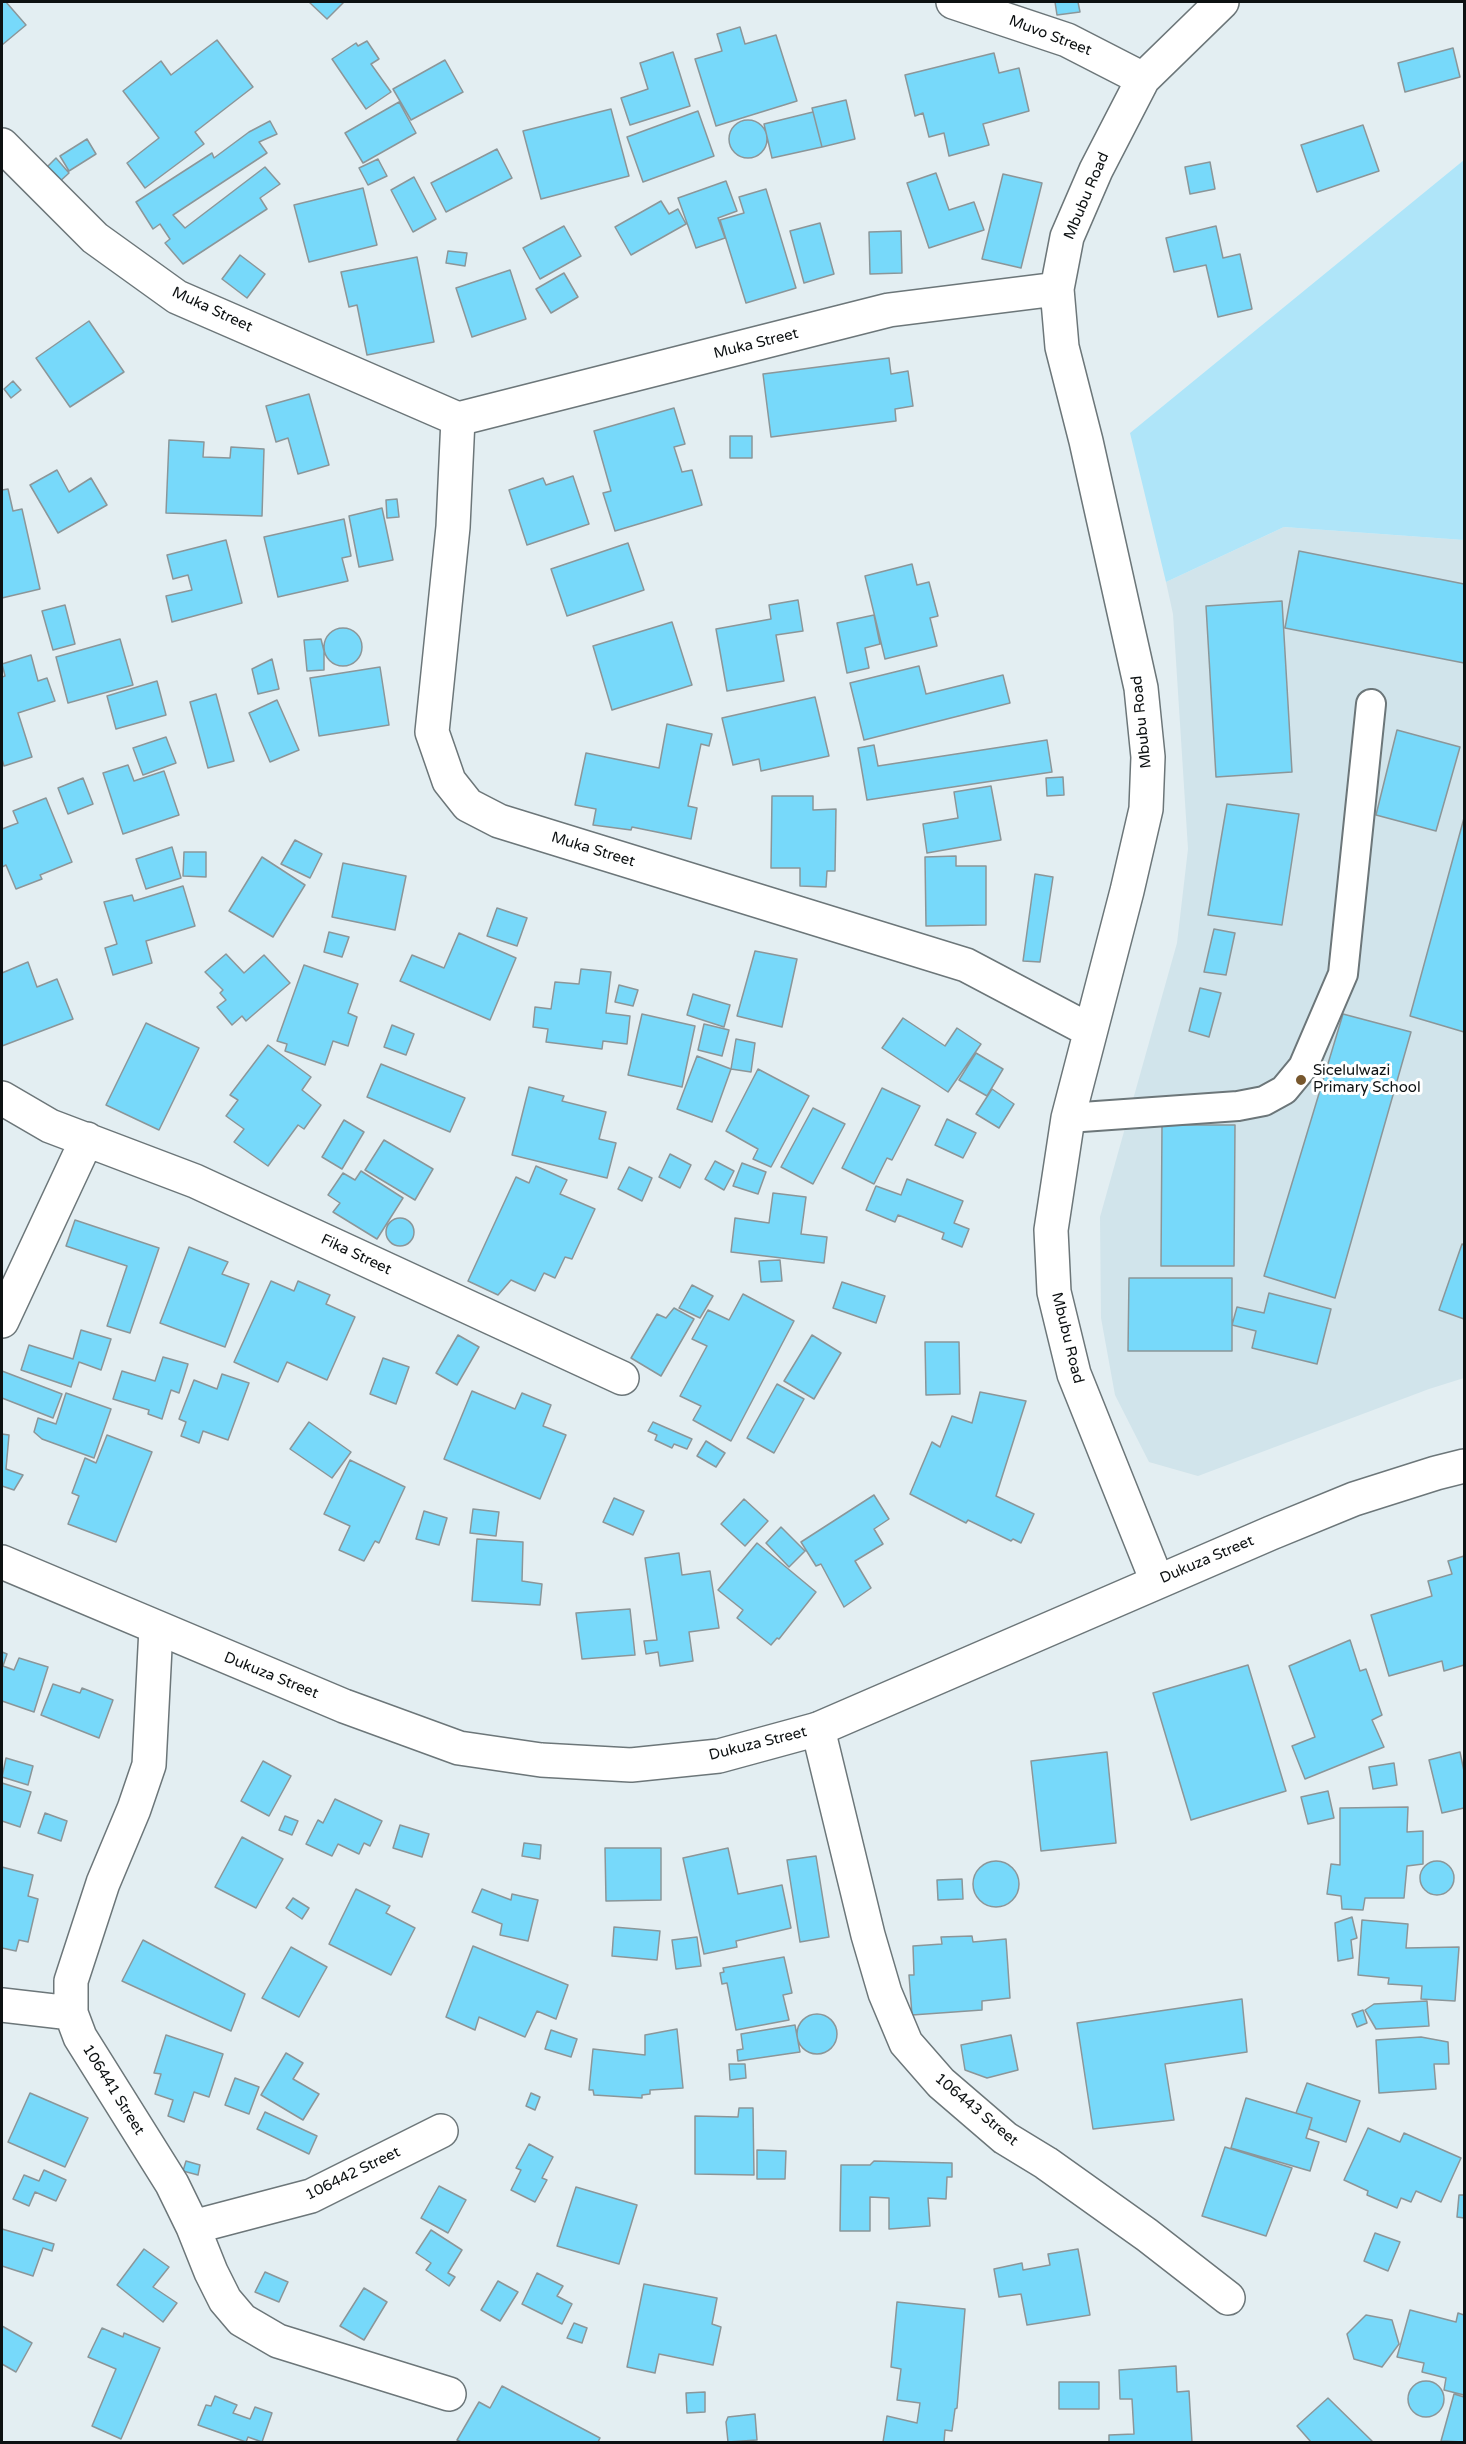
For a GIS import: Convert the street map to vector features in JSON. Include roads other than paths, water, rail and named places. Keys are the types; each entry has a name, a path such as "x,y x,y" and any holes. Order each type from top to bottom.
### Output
{"street":[{"name":"Muvo Street","path":"953,2 1067,40 1143,79"},
{"name":"Mbubu Road","path":"1157,1581 1074,1374 1054,1292 1051,1230 1068,1118 1146,809 1148,757 1141,688 1086,441 1062,347 1057,289 1067,237 1096,170 1143,79 1222,2"},
{"name":"Muka Street","path":"2,145 95,238 177,297 458,418 889,310 1057,289"},
{"name":"Muka Street","path":"458,418 453,527 432,732 448,781 468,806 499,821 966,965 1089,1030"},
{"name":"Fika Street","path":"2,1098 50,1126 195,1180 622,1378"},
{"path":"2,1321 87,1139"},
{"name":"Dukuza Street","path":"2,1562 344,1706 459,1748 541,1760 631,1765 719,1756 818,1730 1157,1581 1354,1499 1464,1466"},
{"name":"106441 Street","path":"156,1628 149,1765 134,1809 103,1883 72,1981 71,2013 80,2037 171,2184 194,2227 211,2272 225,2300 242,2320 278,2341 449,2394"},
{"name":"106443 Street","path":"818,1730 868,1935 885,1993 906,2043 940,2083 1005,2138 1046,2163 1138,2228 1228,2298"},
{"path":"2,2006 71,2013"},
{"name":"106442 Street","path":"194,2227 311,2196 441,2131"}],"lane":[{"path":"1068,1118 1238,1106 1264,1101 1284,1090 1304,1067 1343,975 1371,704"}],"place":[{"name":"Sicelulwazi Primary School","path":"1301,1080"}]}
